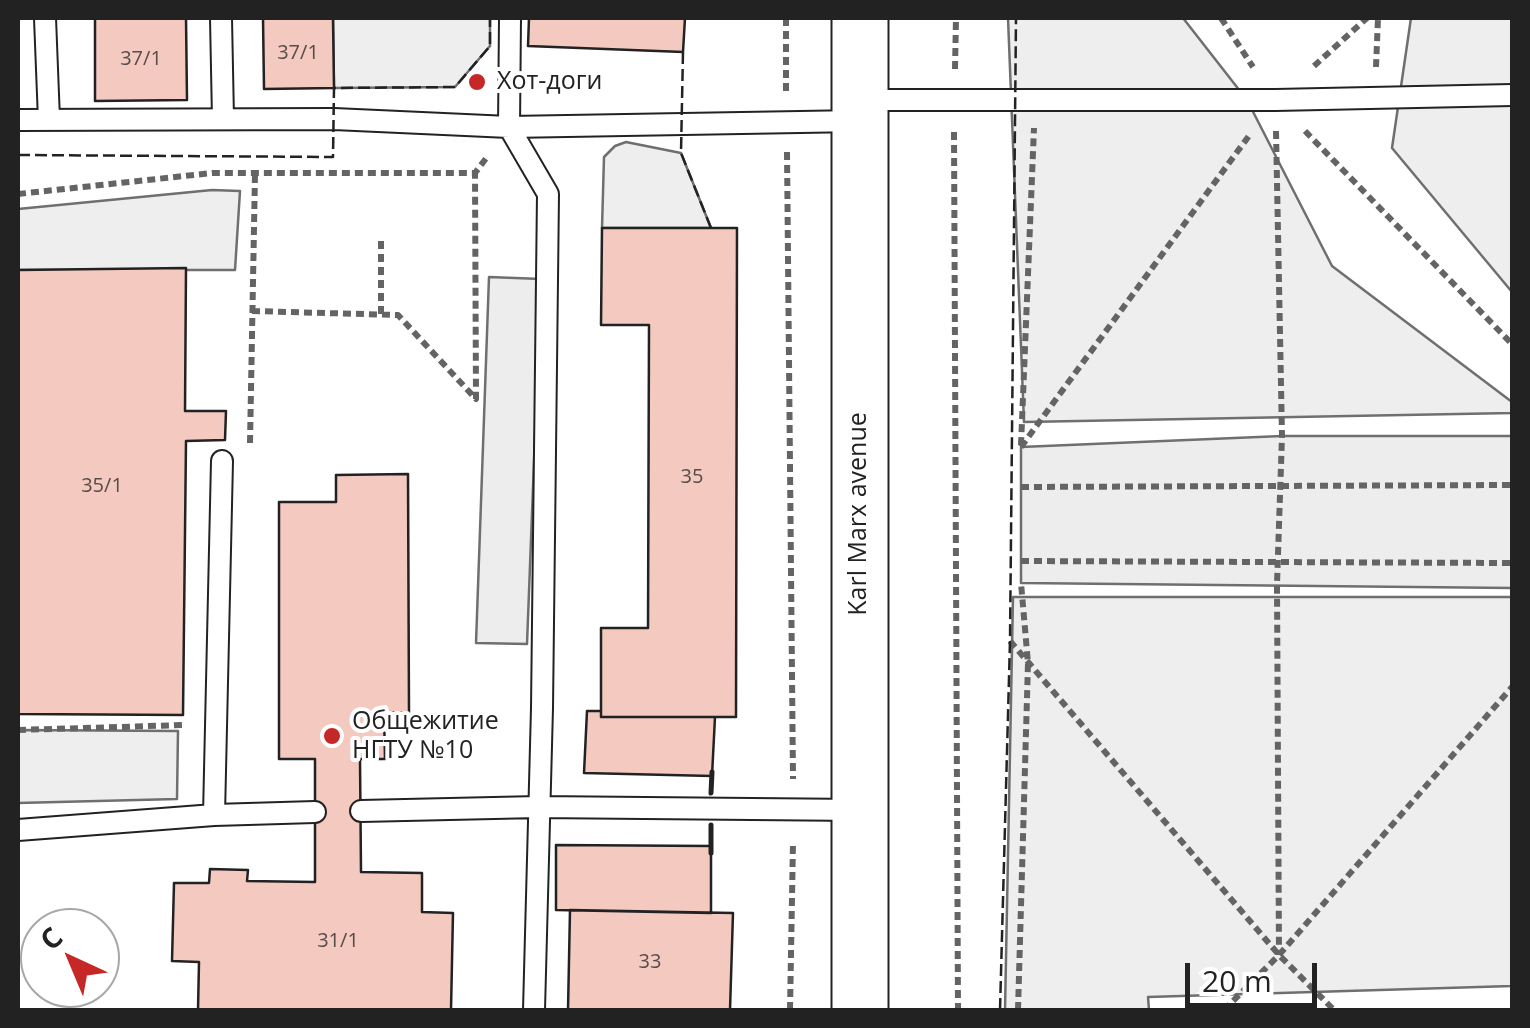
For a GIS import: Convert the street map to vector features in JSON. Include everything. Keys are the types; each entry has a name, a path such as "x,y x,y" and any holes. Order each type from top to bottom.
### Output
{"main road":[{"name":"Karl Marx avenue","path":"860,18 860,1010"}],"lane":[{"path":"45,18 49,120"},
{"path":"221,18 223,120"},
{"path":"510,18 508,127 548,194 534,1010"},
{"path":"18,120 334,118 508,127 787,122 860,110 1035,98 1275,100 1512,95"},
{"path":"214,816 222,460"},
{"path":"360,811 538,806 859,810"},
{"path":"18,830 315,812"}],"path":[{"path":"786,18 793,810 790,1010"},
{"path":"956,18 958,1010"},
{"path":"1221,18 1275,100 1512,344"},
{"path":"1035,98 1021,447 1275,100 1367,18"},
{"path":"1376,98 1378,18"},
{"path":"1275,100 1280,486 1279,955"},
{"path":"252,311 398,315 476,398 475,173 508,127"},
{"path":"18,194 212,172 475,173"},
{"path":"222,460 249,456 256,174"},
{"path":"381,314 382,240"},
{"path":"1020,487 1512,485"},
{"path":"1021,561 1512,563"},
{"path":"1018,1010 1028,663 1022,583"},
{"path":"1010,641 1279,955 1334,1010"},
{"path":"1224,1010 1279,955 1512,687"},
{"path":"18,730 216,724"}],"shaded area":[{"path":"333,18 490,18 490,46 455,87 334,88"},
{"path":"1008,18 1183,18 1247,100 1332,266 1512,402 1512,413 1024,422"},
{"path":"1411,18 1512,18 1512,292 1392,148"},
{"path":"626,142 681,153 711,228 602,228 604,157"},
{"path":"212,190 240,191 235,270 18,270 18,209"},
{"path":"489,277 541,279 527,644 476,643"},
{"path":"1282,436 1512,436 1512,588 1021,583 1021,447"},
{"path":"1013,597 1512,597 1512,986 1148,997 1149,1010 1005,1010"},
{"path":"18,730 178,731 177,799 18,803"}],"building":[{"path":"95,18 186,18 187,100 95,101"},
{"path":"263,18 333,18 334,88 264,89"},
{"path":"529,18 685,18 683,52 528,46"},
{"path":"602,228 737,228 736,717 601,717 601,628 648,628 649,325 601,325"},
{"path":"186,268 185,411 226,411 225,440 186,441 183,715 18,714 18,270"},
{"name":"Общежитие НГТУ №10","path":"408,474 409,713 384,712 385,759 360,759 361,872 422,873 422,912 453,913 451,1010 198,1010 199,962 172,961 174,883 209,883 210,869 248,870 247,881 315,882 315,759 279,759 279,502 336,502 336,475"},
{"path":"587,711 601,711 601,717 715,717 712,776 584,773"},
{"path":"556,845 711,846 711,913 556,910"},
{"path":"570,910 733,913 730,1010 568,1010"}],"fence":[{"path":"18,155 333,157 334,88 455,87 490,46 490,18"},
{"path":"1000,1010 1010,641 1016,18"},
{"path":"683,52 681,153 711,228"}],"wall":[{"path":"711,793 712,772"},
{"path":"711,825 711,853"}],"place":[{"name":"Хот-доги","path":"477,82"},
{"name":"Общежитие НГТУ №10","path":"332,736"}]}
